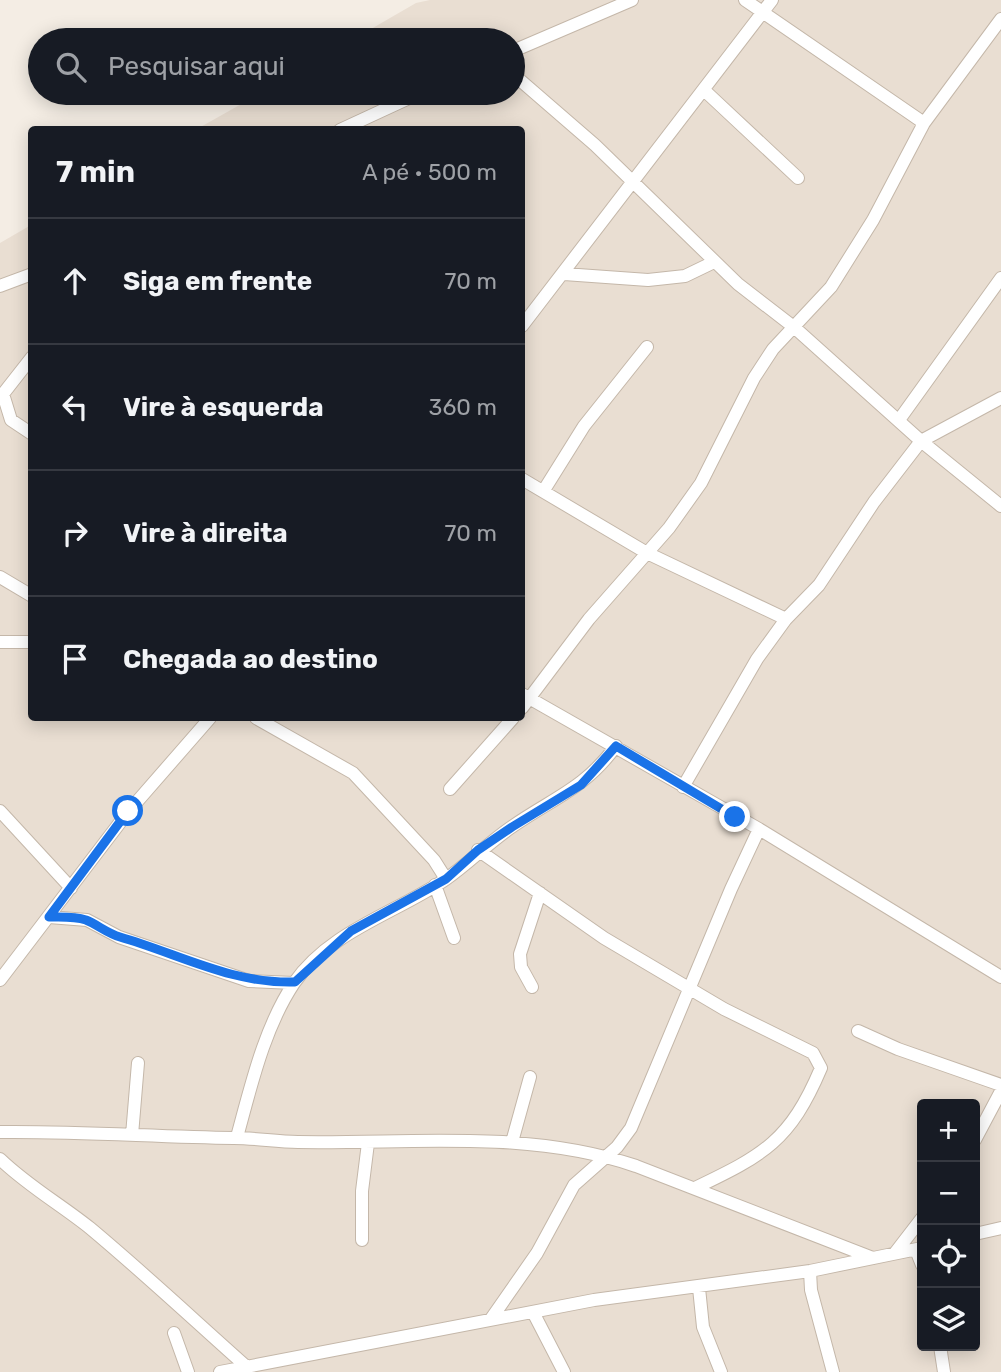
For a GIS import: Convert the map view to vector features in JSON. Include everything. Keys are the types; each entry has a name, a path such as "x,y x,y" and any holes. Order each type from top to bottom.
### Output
{"street":[{"path":"525,46 632,0"},
{"path":"745,0 768,5 924,123"},
{"path":"525,322 564,274 631,181 705,91 768,5"},
{"path":"1001,19 924,123 873,220 831,287 773,349 754,378 701,483 647,553 589,619 525,700 616,746 759,829 1001,977"},
{"path":"525,85 631,181 713,262 795,328 921,441 1001,506"},
{"path":"705,91 798,178"},
{"path":"349,126 393,105"},
{"path":"564,274 648,280 685,276 713,262"},
{"path":"0,286 28,276"},
{"path":"898,420 1001,278"},
{"path":"544,490 584,426 647,347"},
{"path":"28,363 1,393 11,420 28,431"},
{"path":"683,787 757,659 786,619 819,585 874,502 921,441 1001,398"},
{"path":"525,480 647,553 786,619"},
{"path":"0,577 28,594"},
{"path":"0,642 28,642"},
{"path":"0,980 128,811 207,721"},
{"path":"261,721 354,773 434,860 454,938"},
{"path":"450,789 510,721"},
{"path":"237,1138 260,1055 295,982 351,931 441,882 478,850 541,806 581,785 616,746"},
{"path":"0,811 71,888"},
{"path":"491,1319 537,1253 574,1185 604,1155 617,1147 631,1128 731,889 759,829"},
{"path":"478,850 604,938 691,987 724,1009 813,1054 821,1068 805,1105 779,1139 752,1160 695,1188"},
{"path":"532,987 521,967 520,954 540,893"},
{"path":"49,917 87,920 119,937 249,981 295,982"},
{"path":"858,1031 898,1049 1001,1085"},
{"path":"132,1135 138,1063"},
{"path":"512,1142 530,1077"},
{"path":"980,1131 1001,1091"},
{"path":"0,1132 368,1143 416,1139 512,1142 604,1155 873,1258"},
{"path":"362,1240 362,1191 368,1143"},
{"path":"0,1159 24,1182 86,1225 138,1268 249,1369"},
{"path":"895,1253 917,1224"},
{"path":"980,1233 1001,1228"},
{"path":"220,1372 249,1369 607,1298 699,1289 810,1271 917,1249"},
{"path":"810,1271 811,1290 833,1372"},
{"path":"699,1289 703,1327 721,1372"},
{"path":"534,1314 564,1372"},
{"path":"174,1333 188,1372"},
{"path":"941,1351 944,1372"}],"shaded area":[{"path":"430,0 1001,0 1001,1372 0,1372 0,243 28,227 28,721 525,721 525,126 202,126 240,105 525,105 525,28 373,28 416,3"}],"route":[{"path":"128,811 49,917 87,920 107,932 178,958 249,981 268,983 295,982 351,931 389,913 446,879 478,850 541,806 581,785 600,767 616,746 735,817"}]}
